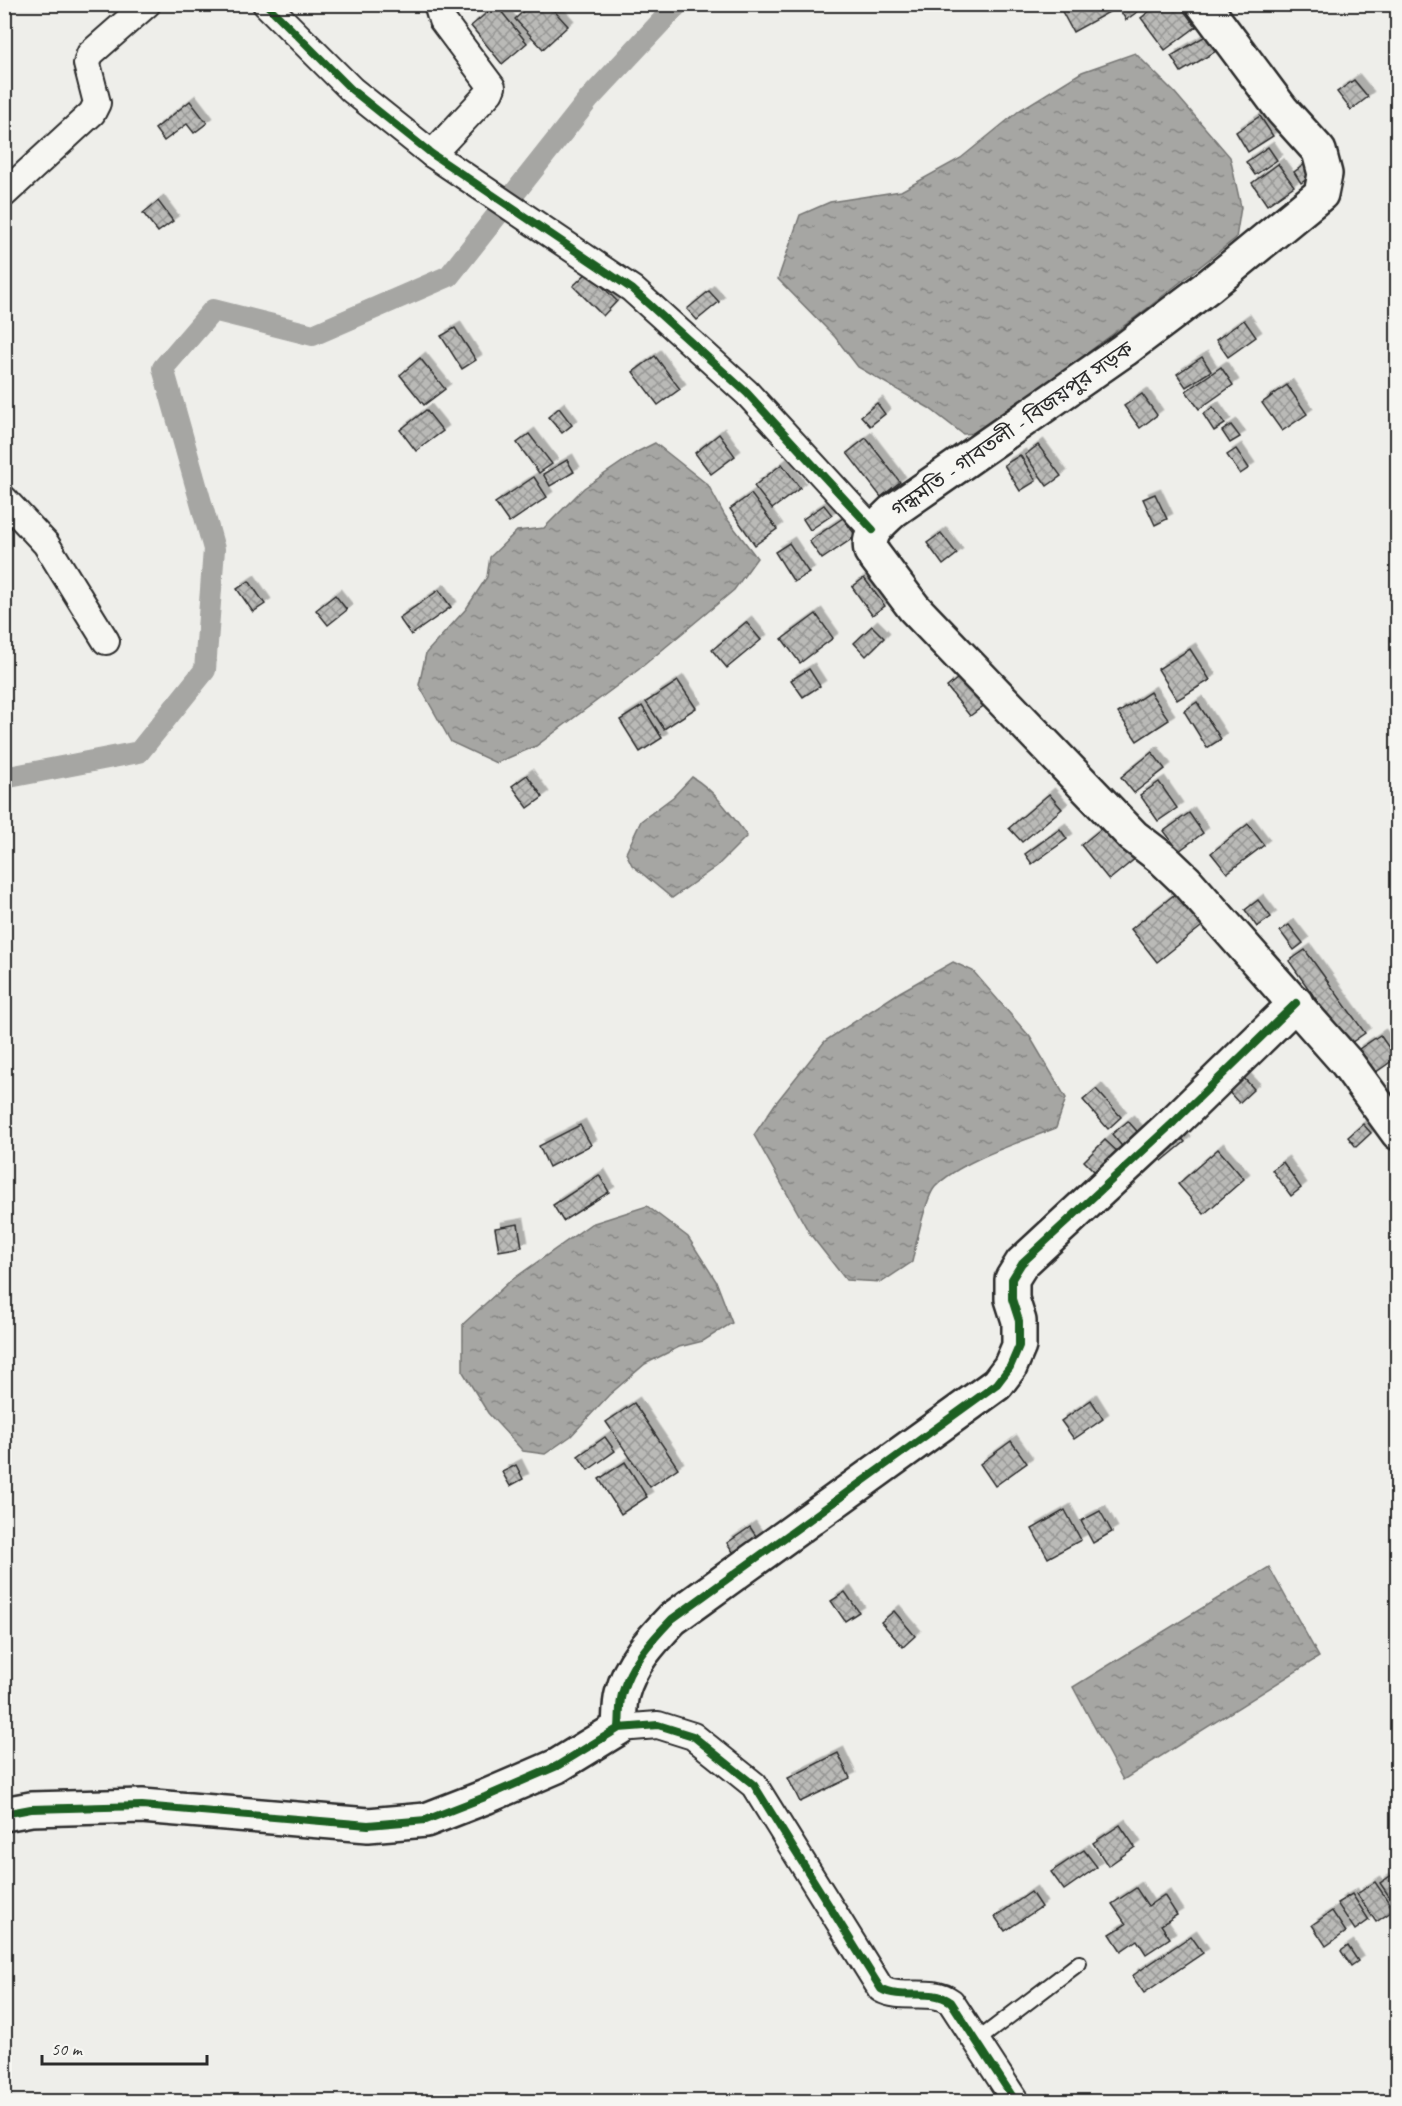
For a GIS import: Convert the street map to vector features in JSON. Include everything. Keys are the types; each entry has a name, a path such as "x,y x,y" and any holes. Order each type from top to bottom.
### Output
{"street":[{"path":"4,194 92,113 97,103 87,64 90,54 147,4"},
{"path":"266,4 352,90 432,154 632,289 747,393 873,530"},
{"path":"432,154 490,92 492,87 442,20 437,4"},
{"name":"গন্ধমতি - গাবতলী - বিজয়পুর সড়ক","path":"1203,4 1282,110 1319,151 1325,174 1321,194 1210,285 1114,357 892,511 873,530 869,542 871,551 914,608 1133,836 1163,859 1186,881 1347,1063 1398,1132"},
{"path":"4,499 46,544 106,641"},
{"path":"620,1728 621,1696 633,1665 672,1619 997,1384 1010,1367 1019,1346 1019,1321 1012,1299 1012,1279 1022,1263 1174,1122 1296,1003"},
{"path":"4,1814 31,1809 142,1806 368,1825 426,1820 557,1766 620,1728 658,1725 693,1736 754,1785 881,1989 891,1995 944,1996 951,2002 978,2040 1016,2102"}],"lane":[{"path":"978,2040 1079,1963"}],"water":[{"path":"1135,53 1175,93 1230,157 1241,207 1236,238 1149,307 980,433 963,434 929,408 858,367 835,337 778,279 800,215 830,202 901,191 961,158 1020,110 1082,72"},
{"path":"655,443 708,485 725,516 757,558 734,590 638,670 536,746 496,763 451,742 419,685 426,653 466,609 487,577 490,557 517,531 544,528 584,488 637,452"},
{"path":"692,777 729,811 747,836 717,866 672,898 632,865 626,853 641,821 673,797"},
{"path":"953,962 973,971 1030,1037 1066,1098 1056,1128 975,1160 946,1177 935,1187 928,1201 912,1262 882,1282 846,1280 810,1234 754,1135 775,1104 825,1041 900,992"},
{"path":"647,1206 688,1237 716,1281 732,1323 703,1341 679,1347 645,1364 609,1395 571,1436 545,1454 523,1451 488,1413 463,1372 463,1324 509,1282 591,1224"},
{"path":"1269,1567 1319,1657 1123,1780 1073,1687"}],"building":[{"path":"531,4 548,4 568,26 543,49 515,19"},
{"path":"1058,4 1107,4 1111,11 1073,32"},
{"path":"1116,4 1148,4 1126,20"},
{"path":"1159,4 1179,4 1196,27 1165,50 1141,18"},
{"path":"496,5 527,43 502,64 471,26"},
{"path":"1214,31 1223,47 1181,72 1171,56"},
{"path":"1354,80 1368,97 1351,110 1337,92"},
{"path":"190,101 207,123 194,133 187,124 164,141 155,129"},
{"path":"1260,116 1273,136 1248,152 1236,132"},
{"path":"1268,147 1277,160 1255,175 1246,162"},
{"path":"1309,161 1316,173 1301,183 1294,172"},
{"path":"1278,164 1294,186 1267,205 1252,183"},
{"path":"158,201 173,221 158,232 143,213"},
{"path":"588,272 617,301 603,316 573,286"},
{"path":"709,291 719,302 697,320 687,309"},
{"path":"1244,320 1256,337 1228,357 1216,340"},
{"path":"455,328 476,360 462,369 441,336"},
{"path":"655,356 680,389 658,405 633,372"},
{"path":"1202,357 1211,371 1186,387 1177,374"},
{"path":"420,358 445,389 424,405 400,375"},
{"path":"1221,367 1233,385 1199,409 1186,391"},
{"path":"1287,385 1307,414 1282,431 1262,403"},
{"path":"1142,394 1157,415 1140,428 1124,406"},
{"path":"877,403 885,414 870,426 861,416"},
{"path":"1213,407 1225,424 1214,431 1203,414"},
{"path":"559,408 572,425 562,433 548,417"},
{"path":"426,410 443,431 416,451 400,430"},
{"path":"1231,425 1240,437 1230,443 1222,431"},
{"path":"529,434 552,464 539,473 517,443"},
{"path":"719,434 735,456 711,474 695,453"},
{"path":"866,438 900,482 881,497 847,453"},
{"path":"1038,445 1061,476 1047,486 1025,455"},
{"path":"1236,449 1249,468 1240,474 1227,455"},
{"path":"1020,455 1036,481 1020,491 1004,465"},
{"path":"567,460 574,472 550,486 543,474"},
{"path":"782,464 800,488 772,509 754,486"},
{"path":"534,477 547,497 509,523 495,503"},
{"path":"751,494 777,529 755,545 730,509"},
{"path":"1155,494 1167,519 1155,525 1143,499"},
{"path":"824,505 832,515 810,530 803,519"},
{"path":"843,518 856,536 822,559 809,541"},
{"path":"941,533 957,554 943,565 927,543"},
{"path":"789,543 809,573 794,582 775,552"},
{"path":"864,578 885,606 872,615 852,587"},
{"path":"249,581 265,604 253,612 237,589"},
{"path":"439,590 451,607 411,635 399,618"},
{"path":"335,595 347,610 328,625 316,610"},
{"path":"816,614 833,638 800,663 782,639"},
{"path":"746,622 761,640 727,668 712,650"},
{"path":"872,626 884,638 866,656 854,643"},
{"path":"1190,649 1210,680 1177,700 1158,669"},
{"path":"809,669 820,686 803,697 791,680"},
{"path":"963,674 986,704 970,716 947,687"},
{"path":"678,681 696,708 664,729 646,702"},
{"path":"1150,692 1169,720 1137,741 1118,713"},
{"path":"1197,702 1221,739 1207,748 1184,711"},
{"path":"642,706 662,738 640,752 620,720"},
{"path":"1152,752 1165,769 1134,793 1121,777"},
{"path":"527,775 543,797 528,808 512,786"},
{"path":"1159,782 1177,808 1158,821 1140,795"},
{"path":"1049,794 1062,809 1022,842 1009,828"},
{"path":"1189,813 1203,833 1179,851 1164,831"},
{"path":"1108,823 1136,858 1109,880 1081,845"},
{"path":"1248,824 1264,845 1227,873 1211,853"},
{"path":"1060,829 1067,839 1032,864 1025,854"},
{"path":"1180,890 1206,923 1157,962 1131,929"},
{"path":"1258,900 1271,917 1257,927 1245,910"},
{"path":"1289,925 1303,943 1294,950 1280,931"},
{"path":"1305,950 1365,1033 1348,1045 1289,961"},
{"path":"1380,1035 1396,1058 1372,1075 1356,1051"},
{"path":"1242,1076 1254,1089 1239,1103 1227,1090"},
{"path":"1096,1089 1121,1117 1108,1129 1083,1100"},
{"path":"1128,1121 1142,1137 1125,1150 1112,1134"},
{"path":"1363,1124 1371,1133 1356,1147 1348,1137"},
{"path":"580,1125 591,1145 549,1167 539,1146"},
{"path":"1177,1133 1185,1142 1162,1161 1154,1152"},
{"path":"1105,1140 1120,1154 1099,1176 1084,1161"},
{"path":"1218,1149 1244,1179 1204,1214 1178,1184"},
{"path":"1283,1162 1301,1188 1291,1196 1272,1170"},
{"path":"599,1175 609,1192 563,1221 553,1205"},
{"path":"518,1224 522,1247 499,1251 495,1228"},
{"path":"1091,1400 1103,1419 1074,1439 1061,1421"},
{"path":"634,1403 678,1468 650,1487 606,1422"},
{"path":"605,1437 615,1451 588,1470 578,1456"},
{"path":"1011,1441 1027,1463 995,1486 980,1464"},
{"path":"625,1462 647,1497 621,1514 599,1479"},
{"path":"516,1465 523,1479 510,1486 502,1472"},
{"path":"1065,1510 1081,1540 1048,1558 1032,1529"},
{"path":"1100,1511 1112,1532 1093,1543 1081,1521"},
{"path":"750,1527 764,1548 741,1564 727,1543"},
{"path":"845,1592 859,1612 845,1621 831,1601"},
{"path":"894,1611 915,1636 903,1647 881,1622"},
{"path":"838,1753 850,1778 800,1802 788,1778"},
{"path":"1120,1825 1135,1847 1108,1866 1093,1843"},
{"path":"1084,1850 1097,1867 1064,1890 1051,1872"},
{"path":"1398,1871 1398,1903 1395,1905 1380,1883"},
{"path":"1375,1882 1394,1910 1376,1922 1357,1894"},
{"path":"1136,1888 1148,1906 1164,1895 1177,1915 1161,1925 1170,1938 1146,1954 1137,1940 1121,1951 1110,1934 1126,1924 1112,1904"},
{"path":"1031,1892 1041,1907 1005,1931 995,1917"},
{"path":"1352,1894 1369,1920 1355,1930 1337,1903"},
{"path":"1332,1911 1346,1932 1326,1946 1312,1925"},
{"path":"1191,1936 1203,1953 1144,1993 1132,1976"},
{"path":"1348,1946 1358,1961 1351,1966 1341,1951"}],"waterway":[{"path":"4,778 139,752 205,670 214,549 163,368 213,310 313,335 449,276 589,99 678,4"}],"cycle path":[{"path":"266,4 352,90 432,154 632,289 747,393 873,530"},
{"path":"4,1814 31,1809 142,1806 368,1825 426,1820 557,1766 619,1728 621,1698 630,1673 649,1645 672,1619 997,1384 1010,1367 1019,1346 1019,1321 1012,1299 1012,1279 1022,1263 1174,1122 1296,1003"},
{"path":"619,1728 658,1725 693,1736 754,1785 881,1989 898,1994 935,1995 951,2002 1016,2102"}]}
